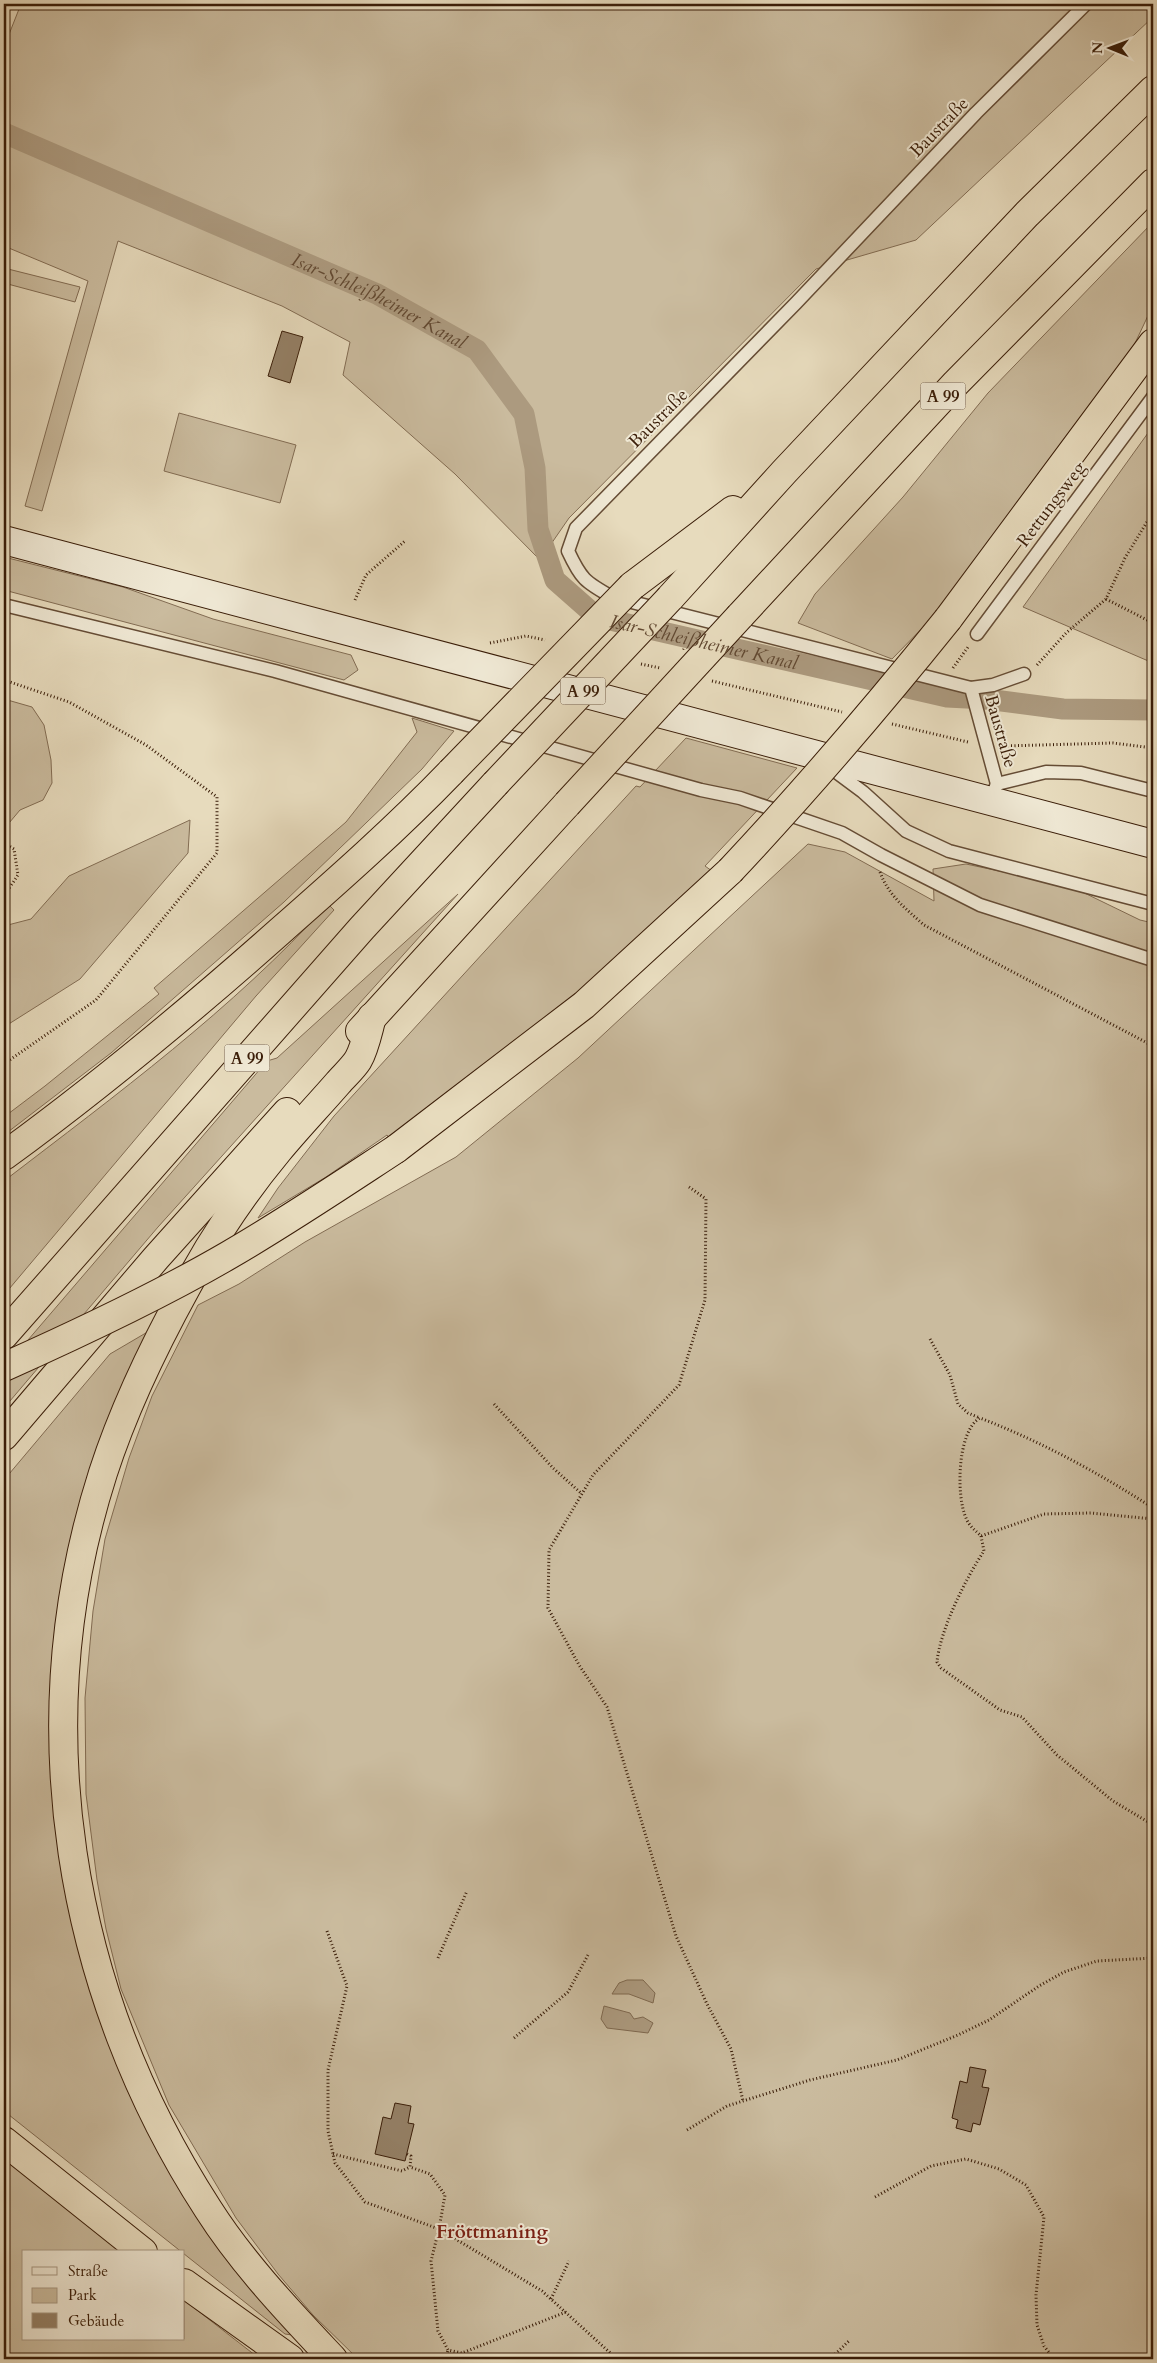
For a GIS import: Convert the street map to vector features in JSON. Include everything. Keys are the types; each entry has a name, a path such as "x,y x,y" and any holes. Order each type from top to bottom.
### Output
{"highway":[{"name":"A 99","path":"4,1335 362,928 670,598 784,472 1027,214 1153,90"},
{"name":"A 99","path":"4,1436 156,1258 567,804 956,383 1153,182"},
{"path":"4,1367 63,1340 227,1256 297,1214 396,1149 584,1005 730,871 872,715 948,619 1153,343"},
{"path":"4,1156 73,1106 193,1008 322,895 451,772 632,586 784,472"},
{"path":"333,2359 245,2261 209,2211 153,2113 112,2016 92,1952 78,1896 70,1836 64,1729 65,1681 78,1578 88,1529 102,1476 142,1372 214,1237 276,1153 358,1061 372,1018"},
{"path":"4,2141 140,2250"},
{"path":"185,2284 290,2359"}],"main road":[{"path":"4,540 812,754 994,792 1153,844"}],"lane":[{"name":"Baustraße","path":"1024,674 972,691 944,681 612,598 588,584 579,573 568,551 576,528 796,303 976,113 1086,4"},
{"name":"Rettungsweg","path":"977,634 1153,397"},
{"path":"4,605 275,671 692,787 740,798 842,833 980,905 1153,960"},
{"name":"Baustraße","path":"972,691 988,746 994,792"},
{"path":"812,754 863,792 906,831 949,851 1153,904"},
{"path":"994,792 1046,772 1081,773 1153,791"}],"path":[{"path":"1024,674 1036,666 1066,633 1106,599 1125,558 1153,512"},
{"path":"355,600 366,575 405,541"},
{"path":"1106,599 1153,623"},
{"path":"944,681 977,634"},
{"path":"482,644 526,636 555,643"},
{"path":"632,661 661,668"},
{"path":"4,680 69,702 146,745 217,797 217,853 96,1000 4,1064"},
{"path":"709,680 844,712"},
{"path":"882,722 988,746 1113,744 1153,748"},
{"path":"4,843 14,849 18,876 4,896"},
{"path":"881,855 878,866 886,888 902,907 924,925 1153,1046"},
{"path":"689,1187 706,1199 704,1300 679,1385 593,1476 549,1550 548,1608 579,1665 607,1707 676,1936 707,2004 731,2048 743,2101"},
{"path":"930,1339 950,1375 958,1404 968,1413 1020,1433 1132,1494 1153,1508"},
{"path":"494,1404 553,1468 582,1494"},
{"path":"980,1418 972,1426 963,1448 959,1484 967,1520 982,1536 984,1552 973,1568 944,1630 936,1662 941,1668 1000,1710 1022,1717 1057,1755 1113,1800 1153,1825"},
{"path":"982,1536 1044,1514 1091,1513 1153,1519"},
{"path":"438,1958 467,1891"},
{"path":"327,1931 346,1986 328,2070 328,2131 335,2163 365,2202 439,2229 542,2291 617,2359"},
{"path":"514,2038 568,1992 588,1955"},
{"path":"687,2130 727,2106 810,2080 897,2060 989,2020 1039,1986 1064,1972 1097,1961 1153,1958"},
{"path":"1153,2021 1153,2027"},
{"path":"333,2154 402,2171 410,2167 430,2174 445,2195 431,2261 438,2331 448,2350 446,2359"},
{"path":"407,2154 411,2156 410,2167"},
{"path":"875,2197 930,2166 966,2159 998,2169 1026,2185 1044,2217 1036,2295 1037,2325 1044,2346 1054,2359"},
{"path":"551,2299 569,2261"},
{"path":"448,2350 462,2353 566,2312"},
{"path":"830,2359 850,2340"}],"green space":[{"path":"21,4 1153,4 1153,17 916,240 816,269 569,518 540,560 455,474 343,375 350,342 282,306 118,241 42,511 25,506 88,281 4,246 4,47"},
{"path":"1153,222 1153,305 1129,356 938,612 892,659 798,623 815,594 903,497 988,393"},
{"path":"4,268 80,287 75,302 4,283"},
{"path":"179,413 296,445 280,503 164,471"},
{"path":"1153,426 1153,663 1023,607"},
{"path":"4,557 123,587 213,619 351,655 358,670 344,680 4,590"},
{"path":"4,699 32,707 44,725 51,760 52,783 43,800 20,810 4,829"},
{"path":"412,718 454,731 422,769 284,902 111,1053 4,1135 4,1117 159,994 154,988 346,822 417,732"},
{"path":"686,738 797,768 705,866 712,871 594,981 391,1140 387,1135 326,1177 258,1218 278,1188 334,1116 636,786 640,787"},
{"path":"190,820 188,853 80,979 4,1027 4,926 31,919 69,876"},
{"path":"808,844 845,852 934,901 933,869 966,864 1070,886 1140,920 1153,923 1153,2359 358,2359 313,2315 278,2274 236,2218 169,2105 121,1989 106,1929 97,1880 86,1794 85,1698 93,1611 105,1539 129,1458 152,1396 198,1305 239,1284 305,1242 456,1157 578,1058"},
{"path":"458,894 158,1227 4,1408 4,1368 267,1061 277,1058"},
{"path":"328,904 334,910 256,996 4,1295 4,1181 131,1083 213,1015 291,943"},
{"path":"156,1327 60,1652 97,1994 292,2335 285,2334 185,2255 185,2250 179,2250 4,2111 4,1480 110,1354"},
{"path":"4,2158 119,2250 22,2250 22,2340 185,2340 185,2301 260,2359 4,2359"}],"shaded area":[{"path":"627,1980 643,1980 655,1993 653,2003 629,1994 612,1994 619,1983"},
{"path":"604,2006 630,2013 634,2019 643,2017 653,2023 648,2033 607,2028 601,2019"}],"building":[{"path":"282,331 303,337 290,383 268,376"},
{"path":"970,2067 986,2070 982,2087 989,2088 980,2125 973,2123 971,2132 956,2128 958,2120 952,2118 960,2081 967,2083"},
{"path":"395,2103 411,2106 408,2123 414,2124 405,2161 375,2154 383,2117 391,2119"}],"waterway":[{"name":"Isar-Schleißheimer Kanal","path":"4,133 377,294 477,350 524,414 535,468 538,529 555,580 597,617 947,697 986,699 1063,709 1153,710"}],"district":[{"name":"Fröttmaning","path":"492,2231"}]}
